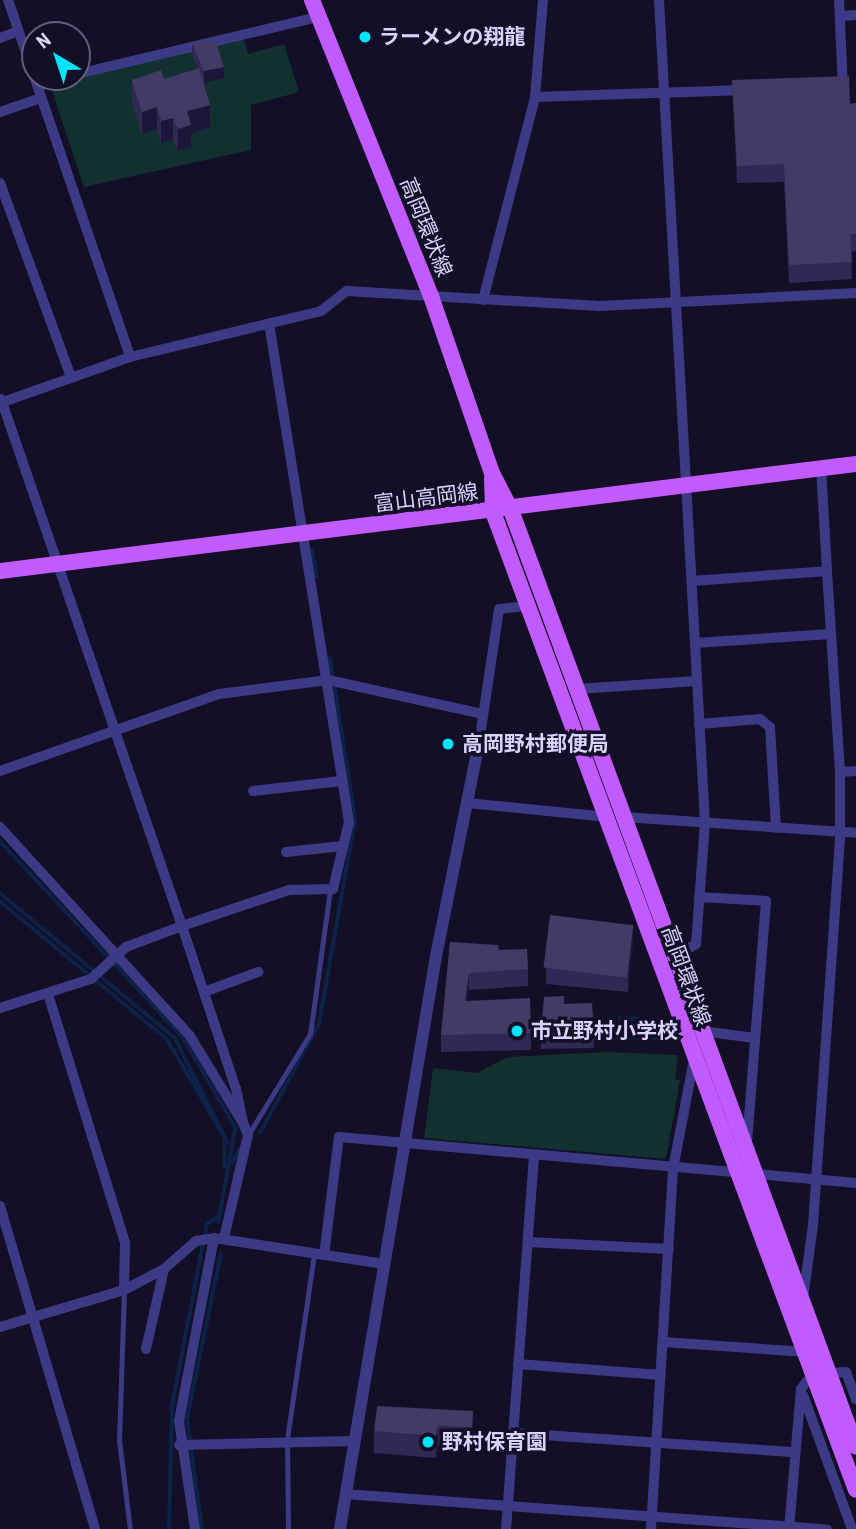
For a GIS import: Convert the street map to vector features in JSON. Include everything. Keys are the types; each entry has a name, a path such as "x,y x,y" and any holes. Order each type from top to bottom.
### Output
{"main road":[{"name":"高岡環状線","path":"312,0 431,296 492,473 511,510 577,689 607,817 694,1059 803,1302 856,1490"},
{"name":"富山高岡線","path":"0,571 511,510 856,464"},
{"name":"高岡環状線","path":"492,473 493,512 529,606 589,745 624,817 746,1150 748,1176 806,1352 823,1379 856,1447"}],"street":[{"path":"8,0 21,39"},
{"path":"484,300 535,97 543,0"},
{"path":"659,0 705,822 696,944 674,957"},
{"path":"839,0 844,87"},
{"path":"840,16 856,15"},
{"path":"91,71 318,17"},
{"path":"0,38 18,31"},
{"path":"830,87 856,86"},
{"path":"535,97 761,90"},
{"path":"39,91 130,357"},
{"path":"0,112 41,98"},
{"path":"0,183 71,377"},
{"path":"195,1529 179,1422 219,1238 248,1135 182,926 1,401 130,357 321,311 347,291 600,306 856,293"},
{"path":"0,1008 91,979 109,961 182,926 289,890 330,889 349,822 341,781 332,680 303,534 269,323"},
{"path":"803,1302 813,1225 813,1181 840,834 840,772 821,468"},
{"path":"692,581 827,571"},
{"path":"340,1529 403,1146 454,898 499,609 529,606"},
{"path":"695,643 831,634"},
{"path":"0,771 219,694 332,680 482,714"},
{"path":"577,689 697,681"},
{"path":"699,724 760,719 770,727 776,828"},
{"path":"479,743 589,745"},
{"path":"840,772 856,771"},
{"path":"253,791 341,781"},
{"path":"467,803 607,817"},
{"path":"624,817 856,833"},
{"path":"0,827 109,961 190,1036 243,1123"},
{"path":"286,852 343,846"},
{"path":"699,897 766,901 746,1150"},
{"path":"204,992 258,972"},
{"path":"48,994 125,1242 124,1290"},
{"path":"702,1031 755,1038"},
{"path":"651,1529 673,1169 694,1059"},
{"path":"319,1254 339,1136 403,1146 856,1183"},
{"path":"506,1529 534,1157"},
{"path":"0,1206 95,1529"},
{"path":"0,1327 124,1290 164,1269 196,1241 219,1238 384,1264"},
{"path":"528,1242 669,1249"},
{"path":"146,1349 164,1269"},
{"path":"663,1342 806,1352"},
{"path":"519,1364 661,1375"},
{"path":"801,1389 846,1372 856,1399"},
{"path":"789,1528 801,1389"},
{"path":"801,1389 852,1529"},
{"path":"514,1433 795,1452"},
{"path":"182,1444 287,1439 353,1441"},
{"path":"345,1494 827,1529"}],"lane":[{"path":"248,1135 310,1034 330,889"},
{"path":"288,1529 287,1439 319,1254"},
{"path":"124,1290 120,1440 130,1529"}],"green space":[{"path":"244,38 248,54 284,44 299,92 251,105 251,150 84,187 52,91 91,91 91,74"},
{"path":"607,1052 678,1055 675,1079 680,1080 666,1159 424,1138 433,1068 477,1073 508,1057"}],"water":[{"path":"618,1016 665,1018 664,1041 617,1039"}],"building":[{"path":"215,40 224,67 204,71 192,44"},
{"path":"199,68 210,105 187,111 191,125 178,129 173,118 161,121 157,107 142,112 132,80 161,70 164,79"},
{"path":"849,76 850,104 856,103 856,234 850,234 852,262 789,265 784,164 737,166 732,80"},
{"path":"550,915 633,925 627,978 544,968"},
{"path":"450,942 498,945 499,950 527,949 528,969 469,973 465,1001 530,998 531,1033 441,1035"},
{"path":"564,996 564,1004 592,1003 594,1031 541,1033 544,997"},
{"path":"377,1406 473,1411 472,1428 438,1425 436,1436 374,1431"}],"waterway":[{"path":"312,549 317,577"},
{"path":"260,1133 319,1024 355,820 330,659"},
{"path":"0,841 183,1037 236,1128 219,1221"},
{"path":"0,893 175,1038 228,1143"},
{"path":"0,901 167,1039 225,1137 225,1166 229,1168"},
{"path":"232,1163 240,1149"},
{"path":"205,1236 207,1224 220,1216"},
{"path":"169,1529 172,1406 203,1244"},
{"path":"202,1529 187,1419 221,1254"}],"place":[{"name":"ラーメンの翔龍","path":"365,37"},
{"name":"高岡野村郵便局","path":"448,744"},
{"name":"市立野村小学校","path":"517,1031"},
{"name":"野村保育園","path":"428,1442"}]}
